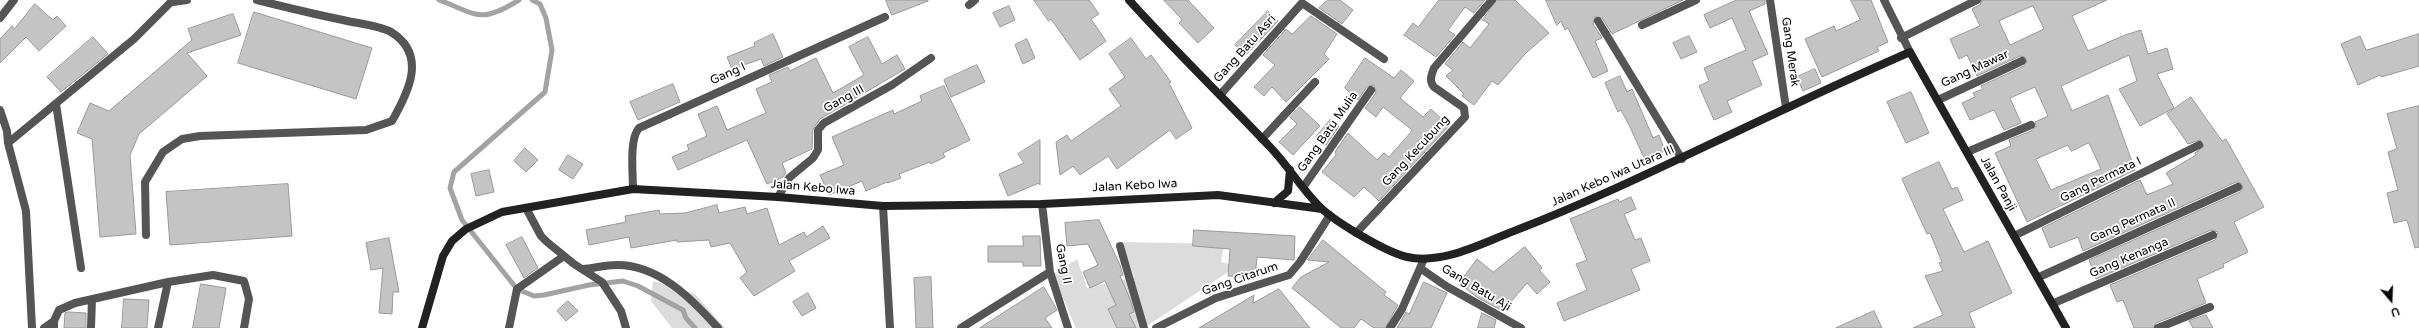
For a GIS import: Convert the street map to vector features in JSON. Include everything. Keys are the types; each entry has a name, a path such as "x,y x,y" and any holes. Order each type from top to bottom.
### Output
{"street":[{"path":"0,18 14,0"},
{"path":"8,143 134,39 173,1 187,0"},
{"path":"146,235 145,182 163,152 182,139 200,136 366,130 392,121 408,94 412,72 412,60 407,48 391,32 257,0"},
{"path":"1129,0 1170,46 1220,95 1290,170 1288,191 1274,203"},
{"name":"Gang Kecubung","path":"1356,232 1465,116 1464,108 1431,84 1431,77 1434,68 1492,0"},
{"path":"1642,26 1696,0"},
{"name":"Gang Merak","path":"1770,0 1786,108"},
{"path":"1884,0 1901,38 1910,52"},
{"path":"1901,38 1977,0"},
{"name":"Gang Batu Asri","path":"1220,95 1302,3 1384,59"},
{"name":"Gang I","path":"633,189 634,132 639,128 884,17"},
{"path":"1598,21 1682,159"},
{"name":"Jalan Kebo Iwa Utara III","path":"1290,170 1322,209 1330,215 1356,232 1406,257 1424,259 1464,250 1554,216 1682,159 1786,108 1910,52"},
{"name":"Jalan Panji","path":"1910,52 2014,236 2054,303 2066,328"},
{"name":"Gang III","path":"778,197 789,178 813,158 818,150 818,130 824,123 892,85 931,58"},
{"name":"Gang Mawar","path":"1938,100 2022,61"},
{"path":"1262,139 1315,82"},
{"name":"Gang Batu Mulia","path":"1304,186 1371,90"},
{"path":"56,104 81,268"},
{"path":"1,112 26,211 32,328"},
{"path":"1967,152 2031,125"},
{"name":"Gang Permata I","path":"2014,236 2199,145"},
{"name":"Gang Permata II","path":"2039,277 2238,187"},
{"name":"Jalan Kebo Iwa","path":"422,328 443,256 452,241 466,229 502,212 633,189 778,197 883,206 1042,204 1218,195 1274,203"},
{"name":"Jalan Kebo Iwa Utara III","path":"1274,203 1322,209"},
{"name":"Gang II","path":"1042,204 1050,272 1068,328"},
{"path":"883,206 890,328"},
{"path":"526,208 541,236 564,256 602,282 621,312 626,328"},
{"name":"Gang Citarum","path":"1156,328 1216,298 1289,275 1300,262 1330,215"},
{"name":"Gang Kenanga","path":"2054,303 2213,235"},
{"path":"1120,246 1144,328"},
{"path":"509,328 517,289 564,256"},
{"path":"1390,328 1402,309 1424,259"},
{"path":"583,269 616,265 637,267 664,279 680,290 718,328"},
{"name":"Gang Batu Aji","path":"1420,268 1446,286 1521,328"},
{"path":"961,328 1050,272"},
{"path":"44,328 54,324 59,310 64,306 168,282 213,275 244,281 249,299 244,328"},
{"path":"158,328 168,282"},
{"path":"91,328 92,299"},
{"path":"2158,328 2210,307"}],"shaded area":[{"path":"1122,242 1224,244 1221,262 1237,266 1144,328 1076,328 1053,275 1077,259 1087,288 1134,277"},
{"path":"653,281 695,294 725,328 672,328 651,301"}],"building":[{"path":"886,0 928,0 928,1 892,15"},
{"path":"1034,0 1089,0 1099,14 1091,19 1106,41 1080,60 1051,19 1049,21"},
{"path":"1164,0 1188,0 1214,28 1198,43 1179,23 1182,20"},
{"path":"1328,0 1340,0 1353,10 1342,24 1319,8"},
{"path":"1439,0 1485,0 1474,13 1465,7 1448,30 1455,35 1436,57 1404,35 1413,23 1418,27"},
{"path":"1497,0 1515,0 1549,33 1526,53 1498,85 1492,81 1474,105 1462,96 1464,94 1446,76 1453,70 1445,64 1463,42 1470,48 1489,24 1483,20"},
{"path":"1546,0 1683,0 1612,34 1602,18 1595,17 1593,24 1602,38 1595,41 1608,71 1593,78 1568,28 1565,30 1561,21 1557,25"},
{"path":"1737,0 1765,0 1765,4 1749,11 1768,54 1752,61 1762,85 1727,101 1732,112 1714,120 1699,86 1709,81 1704,68 1746,50 1732,18 1710,28 1704,15"},
{"path":"1851,0 1871,0 1888,42 1877,47 1879,51 1822,77 1805,39 1834,26 1836,31 1860,20"},
{"path":"1982,0 2107,0 2072,16 2088,51 2125,35 2141,30 2148,54 2167,48 2173,69 2157,74 2174,108 2140,126 2119,89 2137,81 2129,55 2061,86 2072,111 2108,95 2135,170 2027,222 1995,153 2011,146 2009,140 2033,130 2036,126 2035,122 2048,116 2035,87 2010,98 2021,123 2004,130 1994,110 1970,120 1962,103 1975,97 1973,93 1983,89 1981,86 2024,66 2027,62 2025,57 2020,56 1977,76 1967,55 1959,59 1950,39 1980,26 1972,9 1980,5","holes":["2033,6 2044,29 2010,45 1999,21","2089,143 2101,169 2051,190 2036,159 2068,145 2071,151"]},
{"path":"35,4 53,20 57,16 66,26 39,51 26,37 0,63 0,39 12,26 14,29"},
{"path":"1009,6 1015,20 1000,27 993,13"},
{"path":"1268,11 1278,21 1246,55 1235,45"},
{"path":"254,12 372,48 356,99 238,63"},
{"path":"233,14 241,35 187,53 207,76 139,134 130,155 136,234 100,237 92,139 77,133 90,103 109,111 192,40 188,29"},
{"path":"1311,16 1337,34 1324,54 1329,59 1286,102 1272,87 1264,96 1254,87 1275,65 1263,55 1286,29 1292,34"},
{"path":"773,34 783,57 764,66 761,59 732,69 727,57 755,46 754,43"},
{"path":"2419,34 2419,66 2381,77 2380,75 2358,85 2341,44 2360,36 2366,50"},
{"path":"1689,36 1697,52 1681,59 1673,43"},
{"path":"93,37 108,54 61,92 47,77"},
{"path":"868,37 882,64 897,55 905,69 820,119 813,129 812,149 782,163 786,173 783,177 767,184 747,140 678,170 672,157 689,150 687,145 707,136 698,114 717,106 727,130 766,113 756,89 772,82 769,75 788,67 790,71 816,58 833,93 864,75 849,47"},
{"path":"1131,38 1146,59 1151,55 1171,82 1169,83 1192,128 1176,139 1170,130 1117,169 1108,156 1080,175 1073,166 1060,175 1056,142 1067,135 1071,141 1121,106 1109,89 1125,77 1109,54"},
{"path":"1027,39 1035,58 1023,64 1015,45"},
{"path":"1365,58 1394,78 1401,70 1414,81 1400,98 1423,117 1431,109 1449,126 1379,201 1364,187 1354,197 1322,172 1336,155 1335,152 1348,133 1377,160 1384,153 1389,157 1412,130 1383,107 1376,117 1365,108 1376,93 1374,85 1367,87 1358,100 1345,88"},
{"path":"977,65 985,82 951,97 944,80"},
{"path":"1815,69 1821,83 1803,91 1797,77"},
{"path":"1620,76 1627,92 1632,89 1653,138 1659,135 1665,151 1645,160 1630,127 1621,110 1618,112 1605,83"},
{"path":"673,84 680,102 638,120 630,102"},
{"path":"944,86 970,140 943,153 945,157 931,164 930,162 899,174 901,178 866,191 862,181 829,195 820,175 844,165 832,137 893,110 894,114 922,101 920,96"},
{"path":"1911,92 1929,133 1906,143 1887,102"},
{"path":"2191,97 2222,141 2226,139 2264,207 2234,222 2248,252 2223,264 2224,267 2197,279 2206,303 2156,323 2153,328 2134,328 2123,300 2117,302 2110,285 2215,240 2218,232 2211,230 2096,279 2089,260 2240,192 2243,188 2241,183 2236,182 2083,251 2078,237 2050,248 2042,228 2140,180 2147,195 2173,184 2166,173 2196,155 2195,153 2204,146 2200,140 2188,144 2167,114"},
{"path":"2419,106 2419,247 2415,248 2407,220 2394,223 2387,193 2398,190 2388,152 2397,149 2387,114"},
{"path":"1300,107 1320,126 1293,155 1279,142 1297,124 1290,117"},
{"path":"1331,119 1339,126 1326,145 1316,137"},
{"path":"1040,140 1040,185 1039,183 1008,196 999,174 1024,163 1018,154"},
{"path":"525,148 538,160 526,172 514,161"},
{"path":"568,155 583,164 573,179 559,170"},
{"path":"1939,162 1952,189 1957,187 1963,200 1943,209 1964,252 1988,241 2012,293 1969,313 1975,328 1913,328 1943,315 1925,276 1943,271 1939,263 1942,262 1930,233 1927,234 1902,179"},
{"path":"489,170 494,192 476,196 471,174"},
{"path":"288,184 292,236 170,245 166,192"},
{"path":"1631,197 1636,209 1624,214 1635,240 1641,238 1650,261 1631,269 1640,290 1564,321 1557,303 1587,290 1576,264 1587,260 1570,219 1618,199 1619,202"},
{"path":"717,205 719,213 745,207 747,214 767,208 779,245 804,232 806,237 823,226 830,238 789,261 795,271 754,296 740,278 747,272 730,243 711,247 709,240 677,242 677,240 631,248 629,237 589,245 586,230 626,222 625,216 659,210 660,214 685,213"},
{"path":"1099,220 1120,265 1123,275 1120,276 1134,312 1129,314 1136,328 1117,328 1108,309 1116,305 1105,281 1090,288 1083,272 1098,265 1088,244 1067,246 1065,223"},
{"path":"1194,230 1295,236 1294,260 1257,257 1255,278 1228,276 1230,249 1193,246"},
{"path":"1023,236 1040,236 1041,266 1023,266 1023,262 988,262 988,246 1023,246"},
{"path":"522,237 538,268 524,278 506,245"},
{"path":"389,238 399,292 393,292 392,314 379,313 383,268 371,270 366,243"},
{"path":"1323,240 1386,292 1384,295 1398,305 1385,328 1374,328 1361,319 1354,328 1341,328 1292,288 1301,277 1329,262 1308,260"},
{"path":"1525,247 1542,268 1539,270 1550,282 1537,294 1527,283 1503,311 1478,298 1459,283 1477,259 1493,272"},
{"path":"931,277 933,328 916,328 914,278"},
{"path":"1424,282 1447,293 1431,328 1397,328 1406,312 1409,314"},
{"path":"201,284 226,288 219,328 193,328"},
{"path":"1044,287 1057,310 1045,318 1052,328 980,328"},
{"path":"1279,289 1310,328 1199,328 1254,295 1253,303"},
{"path":"808,293 816,308 802,316 793,302"},
{"path":"124,299 149,300 147,328 122,328"},
{"path":"568,301 578,311 566,321 557,311"},
{"path":"1874,311 1882,328 1836,328"},
{"path":"65,313 86,313 86,328 64,328"},
{"path":"1482,313 1496,320 1494,328 1478,328"},
{"path":"2206,315 2213,328 2193,328 2189,321"}],"waterway":[{"path":"439,0 479,15 487,15 496,12 519,0"},
{"path":"532,0 540,4 546,18 552,50 545,92 454,172 450,188 462,220 517,289 534,296 589,285 623,281 638,286 683,310 686,318 695,328"}]}
